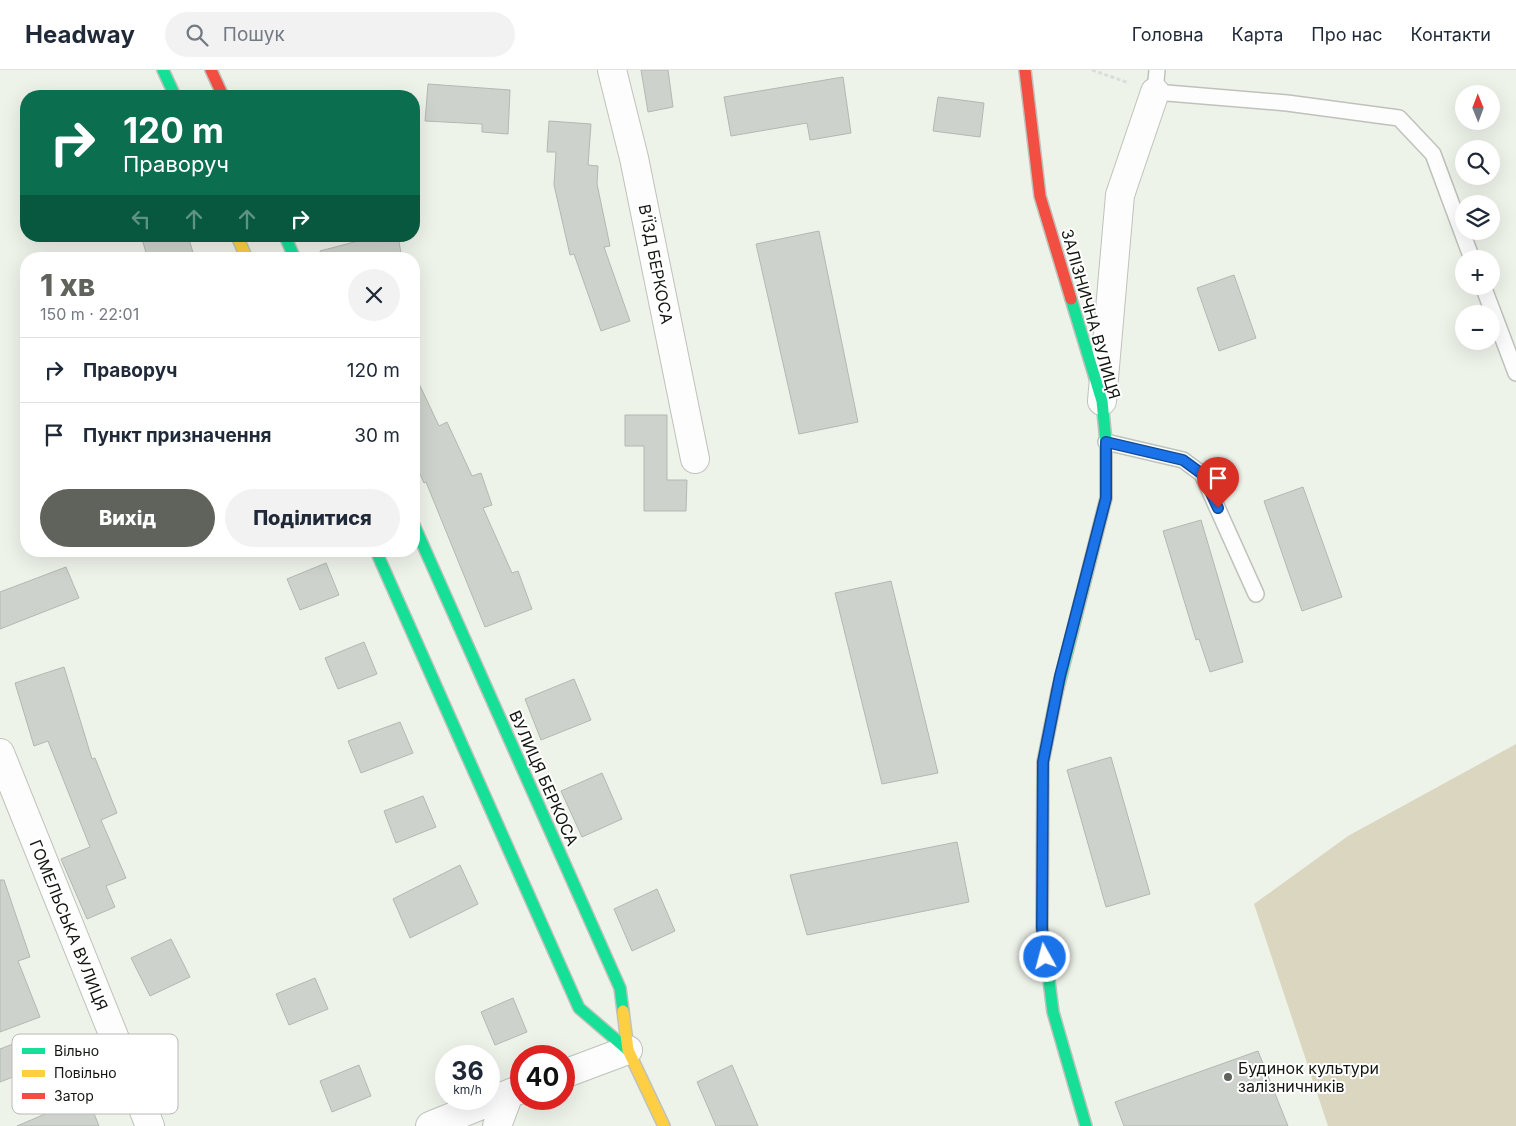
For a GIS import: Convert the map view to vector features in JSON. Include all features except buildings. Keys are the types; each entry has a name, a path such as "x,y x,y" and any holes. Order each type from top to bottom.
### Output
{"street":[{"path":"163,70 172,90"},
{"path":"211,70 220,90"},
{"name":"В’ЇЗД БЕРКОСА","path":"612,70 634,158 695,459"},
{"name":"ЗАЛІЗНИЧНА ВУЛИЦЯ","path":"1025,70 1040,196 1102,401 1106,442 1106,498 1060,676 1043,762 1042,928 1053,1012 1086,1126"},
{"path":"1102,401 1120,195 1156,81"},
{"name":"ВУЛИЦЯ БЕРКОСА","path":"420,538 620,988 628,1050 664,1126"},
{"name":"ВУЛИЦЯ БЕРКОСА","path":"379,557 579,1008 628,1050"},
{"name":"ГОМЕЛЬСЬКА ВУЛИЦЯ","path":"0,752 113,1034"},
{"path":"575,1070 628,1050"},
{"path":"430,1126 510,1094"},
{"path":"497,1126 510,1101"},
{"name":"ГОМЕЛЬСЬКА ВУЛИЦЯ","path":"145,1114 150,1126"}],"lane":[{"path":"1156,81 1287,103 1399,118 1433,154 1469,250"},
{"path":"1486,295 1516,373"},
{"path":"1106,442 1183,460 1202,474 1256,594"}],"path":[{"path":"1092,70 1156,81"}],"shaded area":[{"path":"1516,744 1516,1126 1328,1126 1254,904 1348,836"}],"traffic: fast":[{"path":"163,70 172,90"},
{"path":"288,242 292,252"},
{"path":"1057,692 1106,498 1106,442 1102,401 1071,299"},
{"path":"420,538 620,988 623,1011"},
{"path":"379,557 579,1008 628,1050"},
{"path":"1045,949 1053,1012 1086,1126"}],"traffic: slow":[{"path":"240,242 244,252"},
{"path":"1045,949 1042,927 1043,762 1057,692"},
{"path":"623,1011 628,1050 664,1126"}],"traffic: jam":[{"path":"211,70 220,90"},
{"path":"1025,70 1040,196 1071,299"}],"place":[{"name":"Будинок культури залізничників","path":"1228,1077"}],"route":[{"path":"1045,957 1042,928 1043,762 1060,676 1106,498 1106,442 1183,460 1202,474 1218,508"}]}
